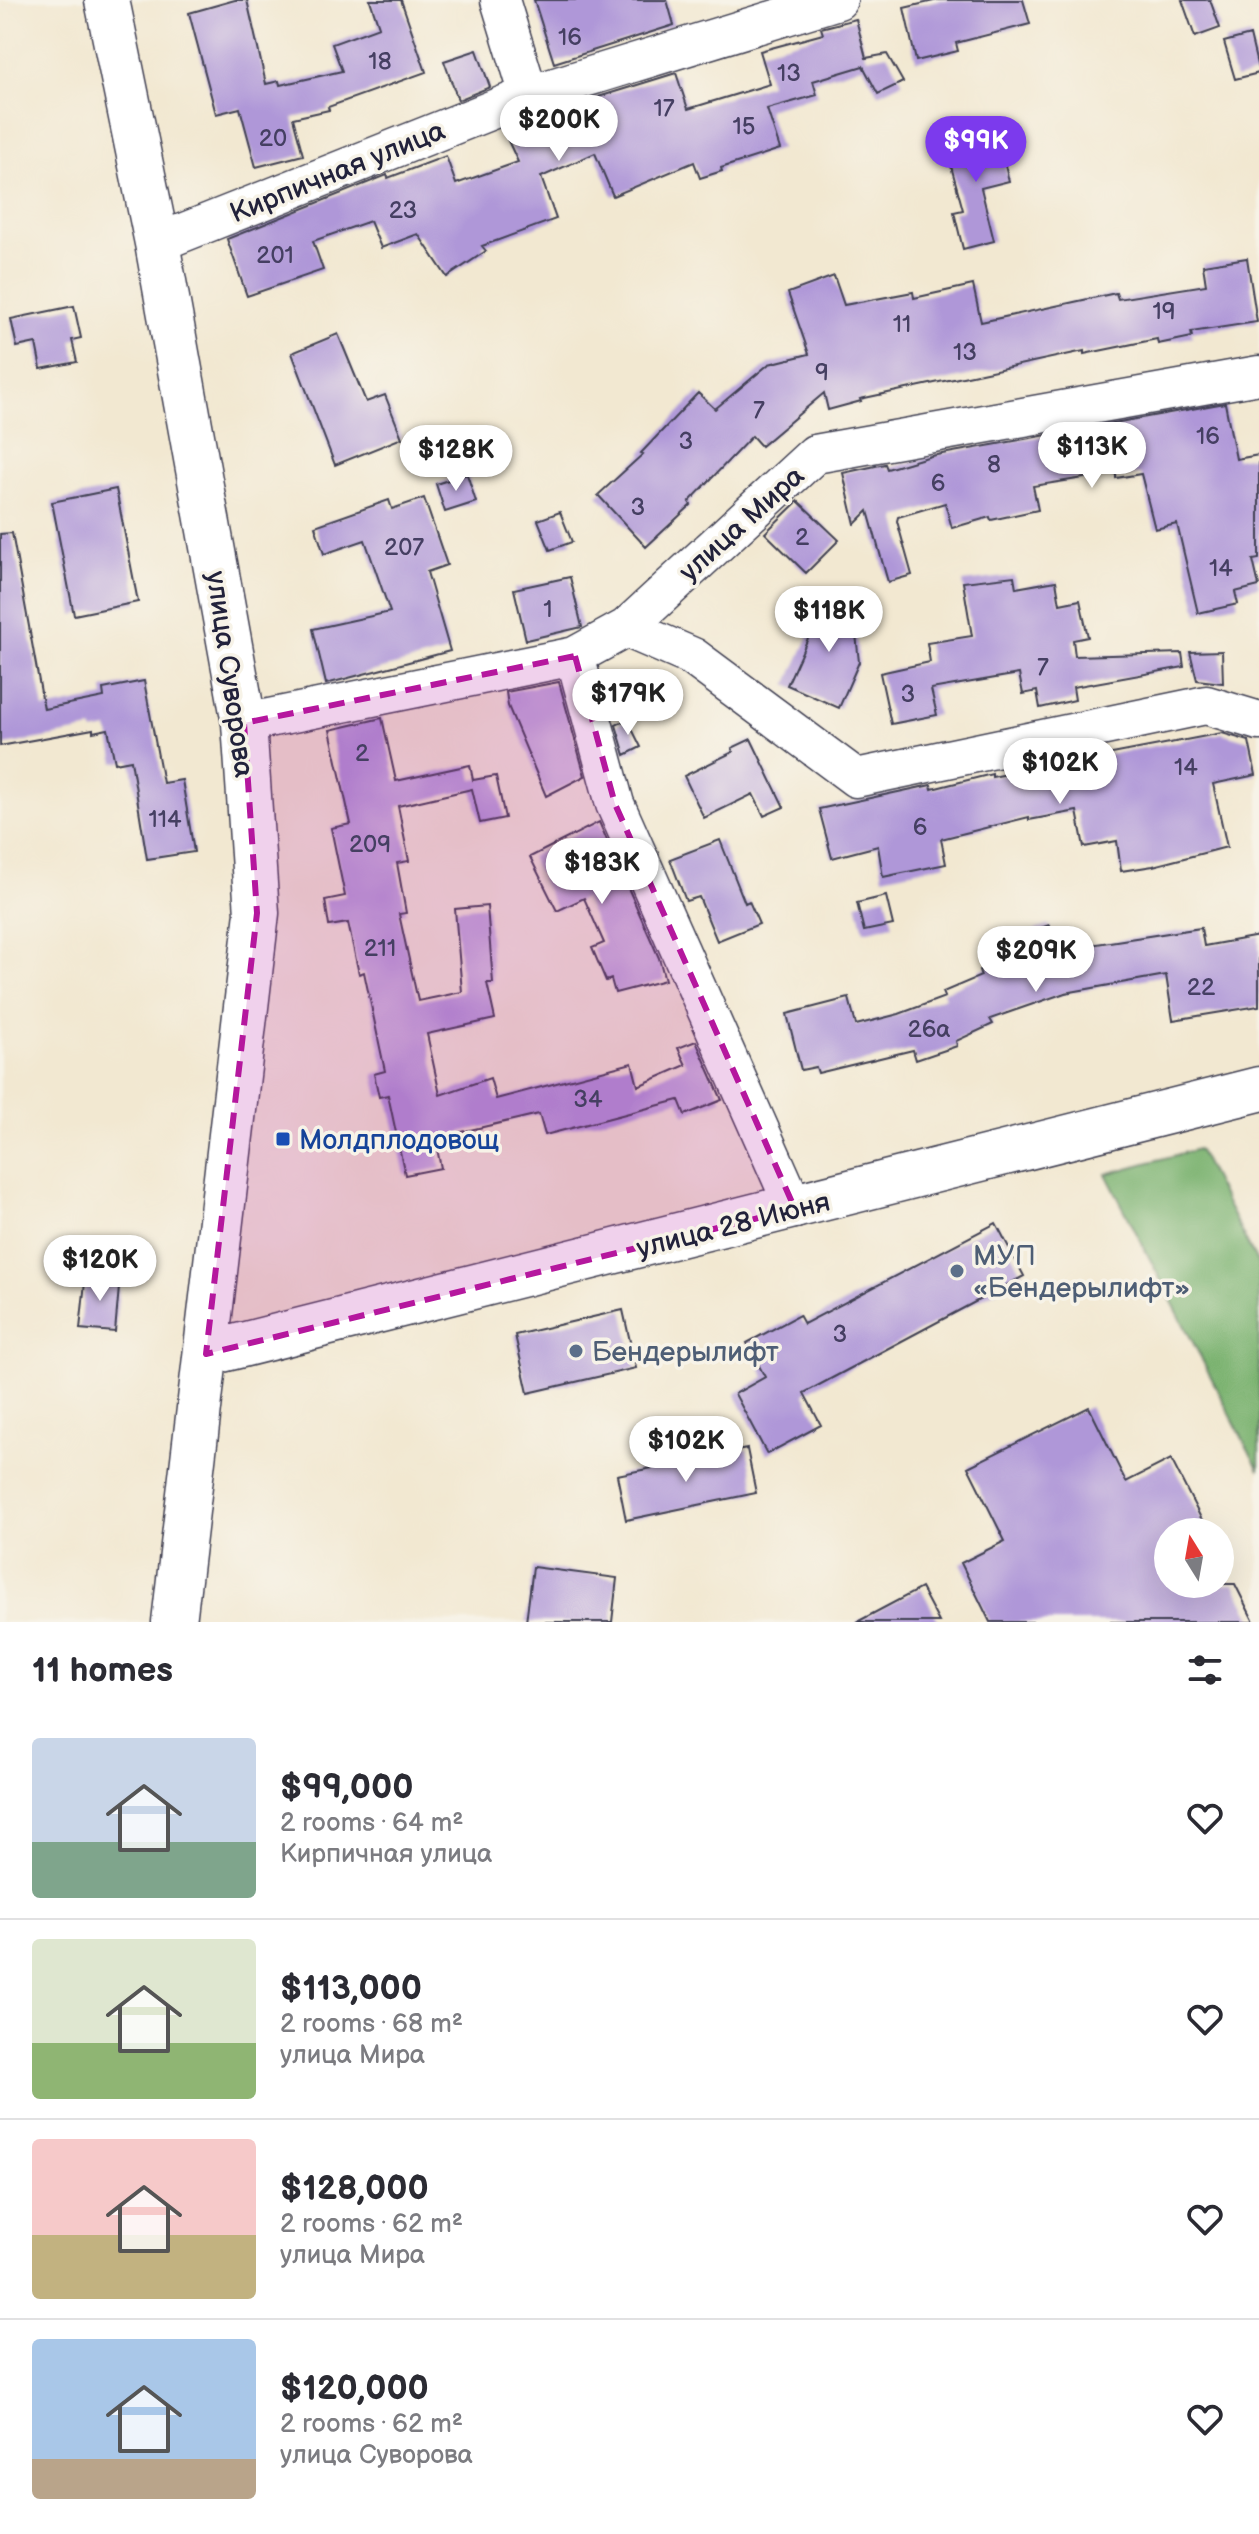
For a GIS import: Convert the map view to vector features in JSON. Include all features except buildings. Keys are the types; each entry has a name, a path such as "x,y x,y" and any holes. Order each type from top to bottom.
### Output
{"main road":[{"name":"улица Суворова","path":"107,0 157,243 244,723 257,913 174,1622"},
{"name":"улица 28 Июня","path":"206,1354 795,1209 1259,1089"}],"street":[{"path":"500,0 529,95"},
{"name":"Кирпичная улица","path":"157,243 529,95 838,0"},
{"name":"улица Мира","path":"244,723 575,656 626,628 815,454 1259,375"},
{"path":"626,628 693,657 856,778 1206,705 1259,721"},
{"path":"575,656 615,804 795,1209"}],"highlighted area":[{"path":"575,656 615,804 795,1209 206,1354 257,913 244,723"}],"green space":[{"path":"1198,1149 1259,1266 1259,1470 1106,1174"}],"place":[{"name":"Молдплодовощ","path":"283,1139"},
{"name":"МУП «Бендерылифт»","path":"957,1271"},
{"name":"Бендерылифт","path":"576,1351"}]}
